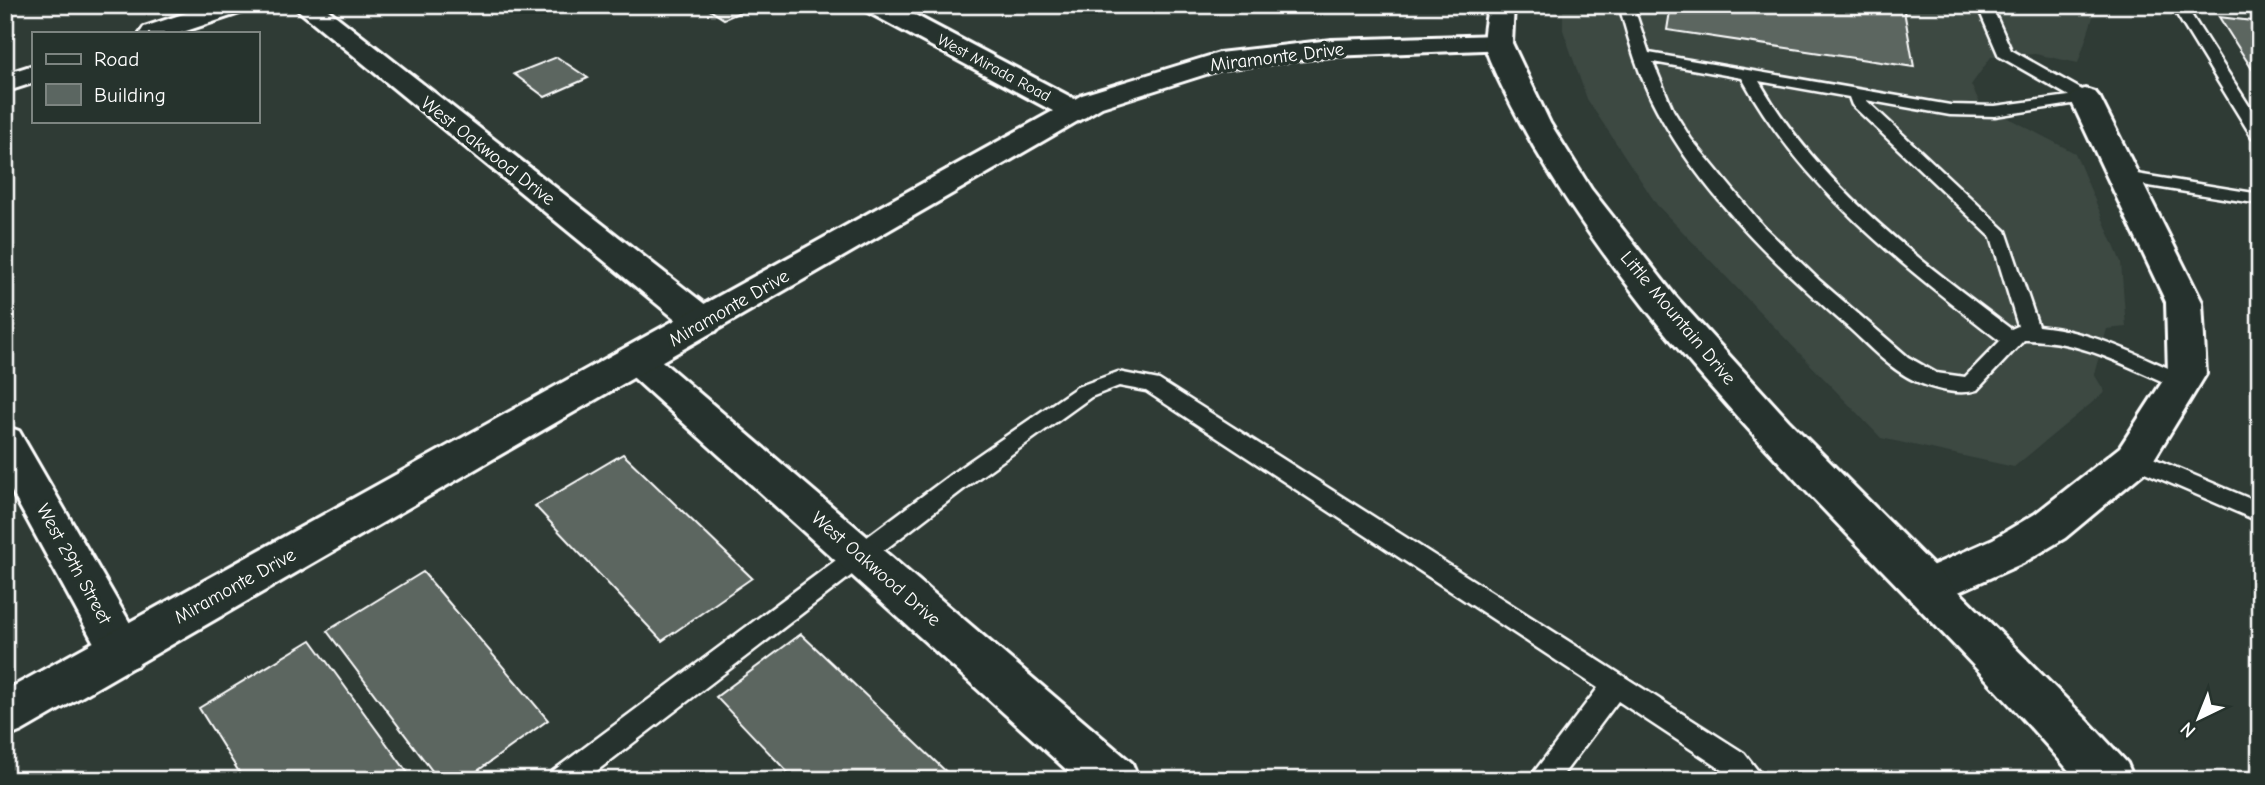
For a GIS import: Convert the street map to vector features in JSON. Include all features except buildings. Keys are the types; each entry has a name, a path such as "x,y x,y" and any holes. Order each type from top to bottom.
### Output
{"street":[{"name":"West Oakwood Drive","path":"305,5 704,322"},
{"name":"West Mirada Road","path":"875,5 1075,111"},
{"path":"157,32 221,8"},
{"name":"Miramonte Drive","path":"5,716 1092,101 1219,61 1499,24"},
{"name":"Little Mountain Drive","path":"1499,24 1535,123 1577,193 1662,304 1774,430 2071,737 2109,780"},
{"path":"5,83 32,74"},
{"path":"1927,589 2008,551 2050,526 2134,458 2187,374 2184,302 2085,98"},
{"name":"West Oakwood Drive","path":"637,360 1114,780"},
{"name":"West 29th Street","path":"5,441 122,651"}],"lane":[{"path":"1626,5 1642,57 1667,112 1703,166 1769,242 1851,320 1909,369 1926,378 1970,386 2019,333 2030,332 2063,335 2182,382"},
{"path":"1984,5 2004,53 2085,98"},
{"path":"2178,5 2260,137"},
{"path":"1642,57 1974,112 2085,98"},
{"path":"1748,75 1763,107 1855,212 1925,273 2013,341"},
{"path":"1856,94 1858,102 2000,235 2030,332"},
{"path":"2124,177 2260,199"},
{"path":"563,780 969,473 1084,392 1118,379 1152,385 1734,762 1751,780"},
{"path":"2134,458 2260,513"},
{"path":"1542,780 1615,685"}],"shaded area":[{"path":"1563,5 2097,5 2078,63 2035,54 1991,57 1971,85 1980,103 2075,153 2121,262 2126,327 2107,329 2094,374 2105,392 2014,467 1881,438 1657,205 1587,99 1563,30"}]}
